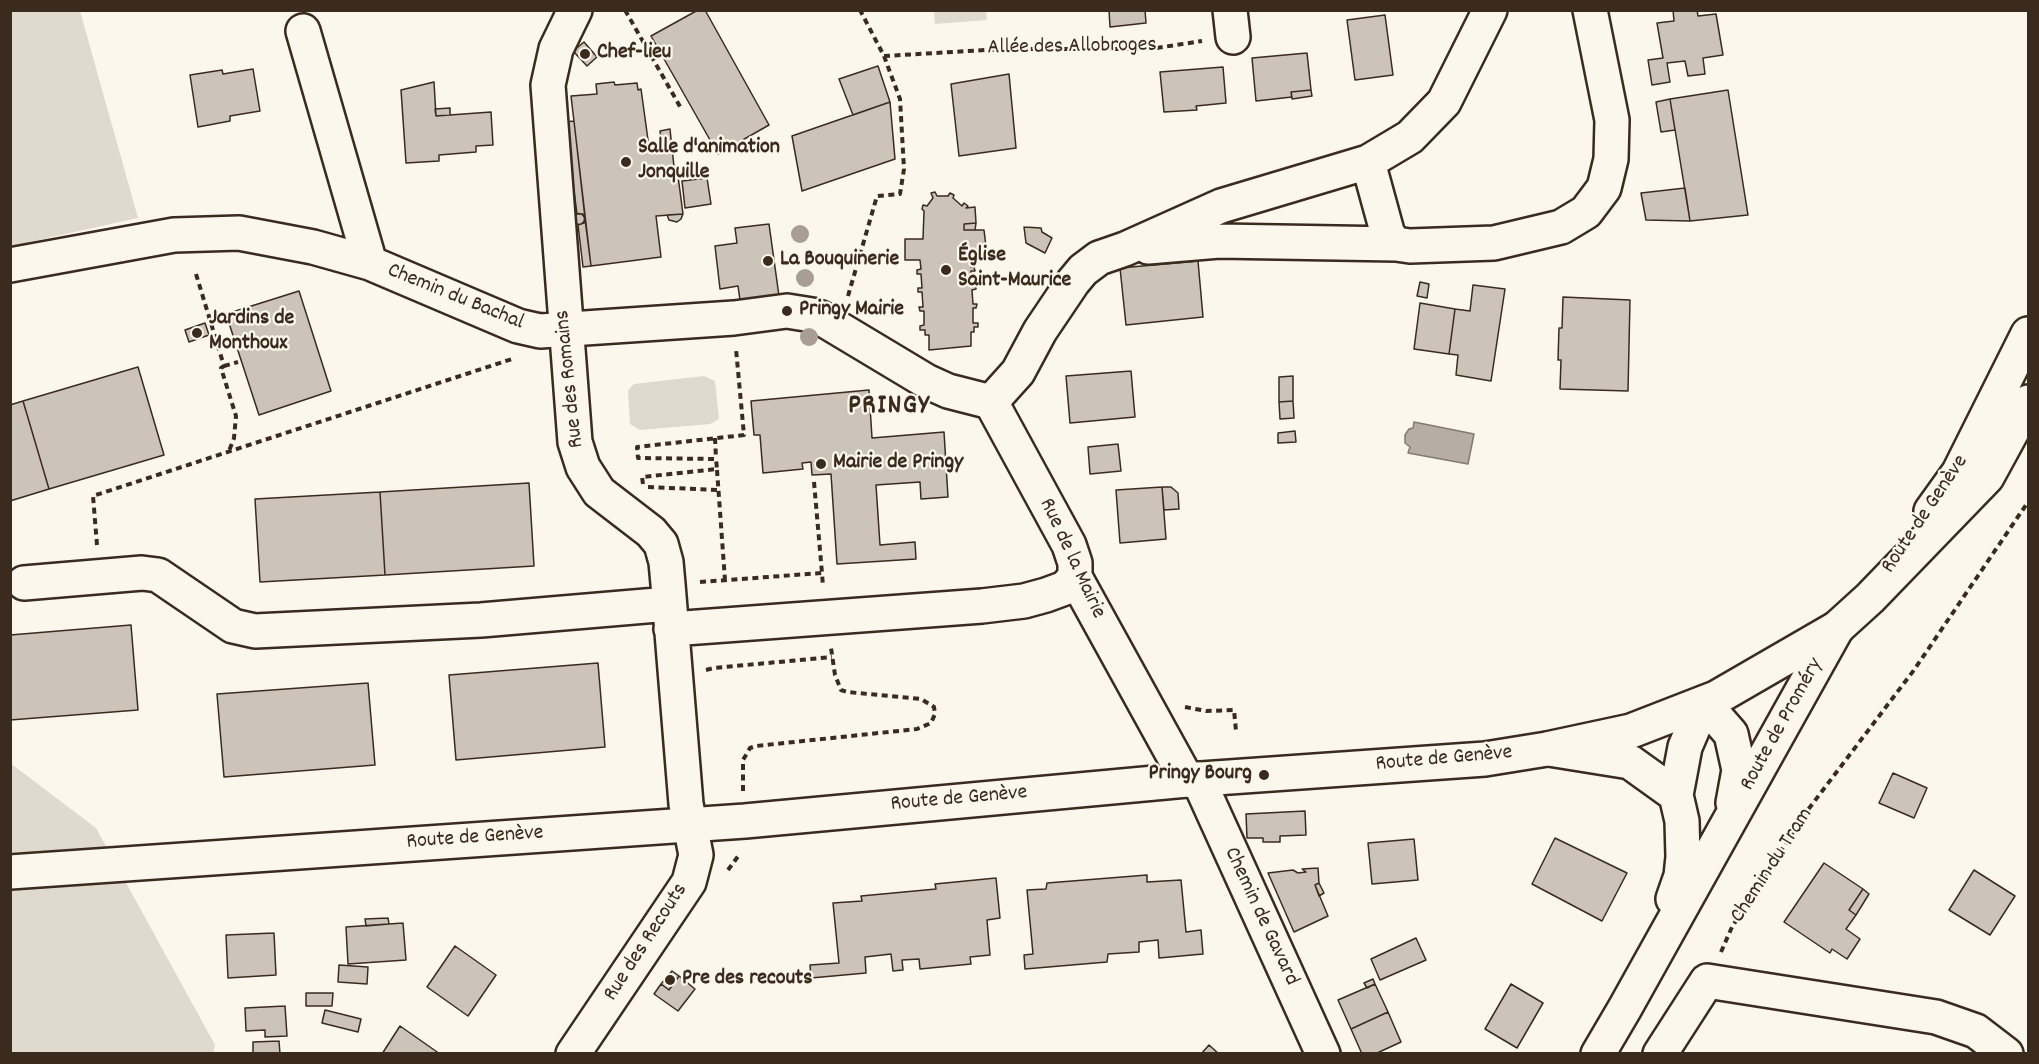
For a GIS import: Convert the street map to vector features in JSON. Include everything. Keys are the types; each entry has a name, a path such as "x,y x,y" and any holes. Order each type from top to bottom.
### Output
{"street":[{"name":"Rue des Romains","path":"575,10 556,49 548,85 558,331 575,442 583,467 599,492 651,532 661,544 666,562 689,824"},
{"path":"991,402 1018,372 1040,331 1078,276 1099,258 1125,249 1221,206 1368,162 1410,137 1444,102 1490,10"},
{"path":"1125,249 1219,241 1410,246 1494,243 1561,227 1586,212 1604,188 1611,159 1612,120 1590,10"},
{"path":"303,31 370,263"},
{"path":"1368,162 1388,235 1396,244"},
{"name":"Chemin du Bachal","path":"10,265 174,235 239,233 313,247 370,263 518,326 540,331 734,318 787,311 812,315 821,318 926,381 948,391 991,402"},
{"name":"Route de Genève","path":"1870,598 1959,472 2028,334"},
{"name":"Rue de la Mairie","path":"991,402 1069,545 1075,564 1075,577 1192,780"},
{"name":"Route de Genève","path":"10,872 689,824 744,805 1192,780 1485,759 1547,749 1631,731 1716,698 1837,628 1870,598 1987,477 2028,402"},
{"path":"24,583 142,573 158,575 232,626 255,631 481,620 670,606 826,616 982,606 1024,601 1046,595 1065,588 1075,577"},
{"name":"Route de Proméry","path":"1598,1053 1837,628"},
{"name":"Route de Proméry","path":"1625,1008 1681,876 1682,821 1676,795 1684,747 1704,703 1731,734 1739,770 1730,821"},
{"path":"1547,749 1630,762 1676,795"},
{"name":"Chemin de Gavard","path":"1192,780 1323,1053"},
{"name":"Rue des Recouts","path":"573,1053 689,882 696,855 689,824"},
{"path":"1660,1053 1707,981 1936,1017 1976,1031 2006,1053"}],"path":[{"path":"624,10 682,110"},
{"path":"839,329 877,196 900,194 904,169 900,99 884,56 860,10"},
{"name":"Allée des Allobroges","path":"884,56 1003,49 1150,49 1231,23"},
{"path":"196,274 225,366"},
{"path":"717,459 638,458 637,447 744,435 734,318"},
{"path":"100,576 93,496 528,353 558,331"},
{"path":"229,452 234,438 236,416 220,368 238,362"},
{"path":"715,438 725,580"},
{"path":"717,469 642,477 643,487 719,490"},
{"path":"744,805 743,760 750,748 917,729 931,723 935,714 934,707 921,699 841,690 832,657 826,616 814,482"},
{"name":"Chemin du Tram","path":"1707,981 1732,927 1804,815 1914,670 2028,502"},
{"path":"670,606 725,580 822,573"},
{"path":"702,674 707,669 714,668 832,657"},
{"path":"1206,711 1234,710 1236,731"},
{"path":"732,790 744,805"}],"shaded area":[{"path":"10,11 80,11 138,218 11,246"},
{"path":"934,11 986,11 987,20 935,24"},
{"path":"704,376 715,381 719,419 710,424 640,430 630,424 628,390 634,384"},
{"path":"1414,422 1474,434 1468,464 1408,453 1410,447 1405,443 1405,435 1409,429 1413,428"},
{"path":"10,763 96,828 215,1045 213,1053 11,1053"}],"building":[{"path":"698,10 705,10 769,125 718,154 651,36"},
{"path":"1109,10 1145,10 1146,23 1110,27"},
{"path":"1673,10 1697,10 1698,16 1716,14 1723,55 1703,58 1705,74 1688,76 1685,61 1667,63 1670,82 1652,85 1648,60 1663,58 1657,23 1674,21"},
{"path":"1385,15 1393,75 1355,80 1347,20"},
{"name":"Chef-lieu","path":"584,42 597,57 587,66 573,51"},
{"path":"1307,53 1311,90 1291,92 1292,97 1256,101 1252,58"},
{"path":"878,66 890,102 853,115 839,79"},
{"path":"1223,67 1226,103 1196,106 1197,110 1164,112 1160,72"},
{"path":"253,69 260,111 230,116 230,121 198,127 190,75 222,70 223,74"},
{"path":"1009,74 1016,148 959,156 951,84"},
{"path":"434,82 436,116 491,112 493,145 476,146 476,152 439,155 439,161 406,163 401,90"},
{"name":"Salle d'animation Jonquille","path":"614,82 615,85 637,83 638,90 641,89 649,147 662,146 660,131 670,129 675,176 678,176 683,214 656,216 661,257 591,266 571,96 597,94 596,84"},
{"path":"1311,90 1312,96 1292,99 1291,92"},
{"path":"1728,90 1748,215 1690,221 1670,99"},
{"path":"1670,99 1675,130 1661,132 1656,102"},
{"path":"890,102 895,159 802,191 792,136"},
{"path":"450,108 450,115 436,116 435,109"},
{"path":"574,121 585,218 583,214 577,214 565,122"},
{"path":"707,178 711,204 685,208 682,181"},
{"path":"1685,188 1690,221 1646,220 1641,193"},
{"name":"Église Saint-Maurice","path":"935,192 937,196 948,196 950,193 962,206 964,203 968,206 966,208 975,207 976,223 964,224 964,230 984,230 987,255 969,255 971,267 974,267 975,271 971,271 972,285 976,285 976,289 972,290 973,304 977,304 976,308 973,308 973,323 978,323 978,327 974,327 974,332 971,332 971,346 929,350 929,335 925,335 925,330 920,330 920,326 924,325 924,311 920,311 919,307 923,307 922,292 918,292 918,288 922,288 921,274 917,274 917,270 921,269 920,260 905,260 905,239 923,239 923,205 927,206 933,198 931,193"},
{"path":"579,213 585,219 579,225 573,219"},
{"path":"683,214 677,222 669,220 667,215"},
{"path":"585,219 591,266 583,267 578,225 584,223"},
{"path":"976,223 975,230 964,230 964,224"},
{"path":"769,224 779,296 746,301 746,299 740,300 738,286 720,289 715,246 737,243 735,228"},
{"path":"1024,227 1041,228 1042,232 1052,238 1045,253 1026,243"},
{"path":"1198,261 1203,317 1126,325 1120,268"},
{"path":"1420,282 1429,284 1427,298 1417,296"},
{"path":"1473,285 1505,289 1491,381 1456,375 1458,355 1449,354 1455,309 1470,311"},
{"path":"299,291 331,391 259,415 226,314"},
{"path":"1563,297 1630,300 1628,391 1560,389 1559,328 1562,328"},
{"path":"1420,303 1455,309 1449,354 1414,349"},
{"name":"Jardins de Monthoux","path":"205,323 209,335 189,342 185,330"},
{"path":"138,367 164,455 49,489 23,401"},
{"path":"1131,371 1135,417 1070,423 1066,376"},
{"path":"1293,376 1293,401 1279,402 1279,377"},
{"path":"869,390 872,438 944,432 948,497 921,499 920,482 876,485 880,545 915,542 916,559 837,564 831,474 812,475 811,462 802,463 803,469 763,473 760,435 754,435 751,401"},
{"path":"23,401 49,489 10,501 10,405"},
{"path":"1293,401 1294,418 1280,419 1279,402"},
{"path":"1295,431 1296,442 1278,443 1278,433"},
{"path":"1118,444 1121,471 1090,474 1088,447"},
{"path":"529,483 534,566 385,575 380,492"},
{"path":"1162,487 1171,487 1178,493 1179,509 1164,510"},
{"path":"1162,487 1166,539 1120,543 1116,490"},
{"path":"380,492 385,575 260,582 255,499"},
{"path":"131,625 138,710 10,720 10,635"},
{"path":"598,663 605,747 456,760 449,675"},
{"path":"368,683 375,765 224,777 217,694"},
{"path":"1893,773 1927,788 1914,818 1879,803"},
{"path":"1305,811 1306,835 1280,836 1280,842 1263,842 1263,838 1247,838 1246,814"},
{"path":"1555,838 1627,873 1602,921 1532,884"},
{"path":"1414,839 1418,880 1372,884 1368,843"},
{"path":"1824,863 1863,889 1849,910 1856,915 1846,929 1860,939 1847,959 1832,949 1830,953 1784,922"},
{"path":"1318,868 1319,883 1315,885 1328,916 1294,932 1268,873 1293,870 1298,873 1306,872 1302,869"},
{"path":"1974,870 2015,896 1990,935 1949,910"},
{"path":"1147,875 1147,882 1181,880 1186,932 1201,930 1203,954 1159,958 1158,940 1139,942 1139,952 1108,954 1107,962 1025,969 1024,955 1033,954 1027,890 1046,889 1047,883"},
{"path":"996,878 1000,918 987,920 990,955 970,957 971,964 920,969 919,959 902,960 903,970 893,971 891,954 865,957 866,973 811,978 810,965 839,963 833,903 862,901 861,896 936,889 935,884"},
{"path":"1319,883 1324,893 1319,896 1315,885"},
{"path":"1863,889 1869,894 1856,915 1849,910"},
{"path":"388,918 389,924 366,926 365,919"},
{"path":"403,923 406,960 348,964 346,927"},
{"path":"274,933 276,975 228,978 226,935"},
{"path":"1416,938 1426,960 1380,980 1371,959"},
{"path":"455,946 496,975 468,1016 427,987"},
{"path":"339,965 368,967 367,984 338,982"},
{"name":"Pre des recouts","path":"672,971 679,976 669,990 661,984"},
{"path":"679,976 695,989 678,1011 654,994 661,984 669,990"},
{"path":"1373,979 1375,984 1367,988 1364,983"},
{"path":"1375,984 1388,1012 1351,1029 1338,1000"},
{"path":"1511,984 1543,1003 1517,1048 1485,1029"},
{"path":"306,993 333,993 332,1006 306,1006"},
{"path":"285,1006 287,1036 265,1037 265,1030 246,1031 245,1008"},
{"path":"325,1010 361,1019 358,1032 322,1023"},
{"path":"1388,1012 1401,1042 1375,1054 1362,1054 1351,1029"},
{"path":"400,1026 440,1054 382,1054"},
{"path":"279,1041 280,1054 253,1054 253,1042"},
{"path":"1209,1045 1219,1054 1201,1054"}],"place":[{"name":"Chef-lieu","path":"585,54"},
{"name":"Salle d'animation Jonquille","path":"626,162"},
{"name":"La Bouquinerie","path":"768,261"},
{"name":"Église Saint-Maurice","path":"946,270"},
{"name":"Pringy Mairie","path":"787,311"},
{"name":"Jardins de Monthoux","path":"197,333"},
{"name":"Mairie de Pringy","path":"821,464"},
{"name":"Pringy Bourg","path":"1264,775"},
{"name":"Pre des recouts","path":"670,980"}],"district":[{"name":"PRINGY","path":"889,408"}]}
